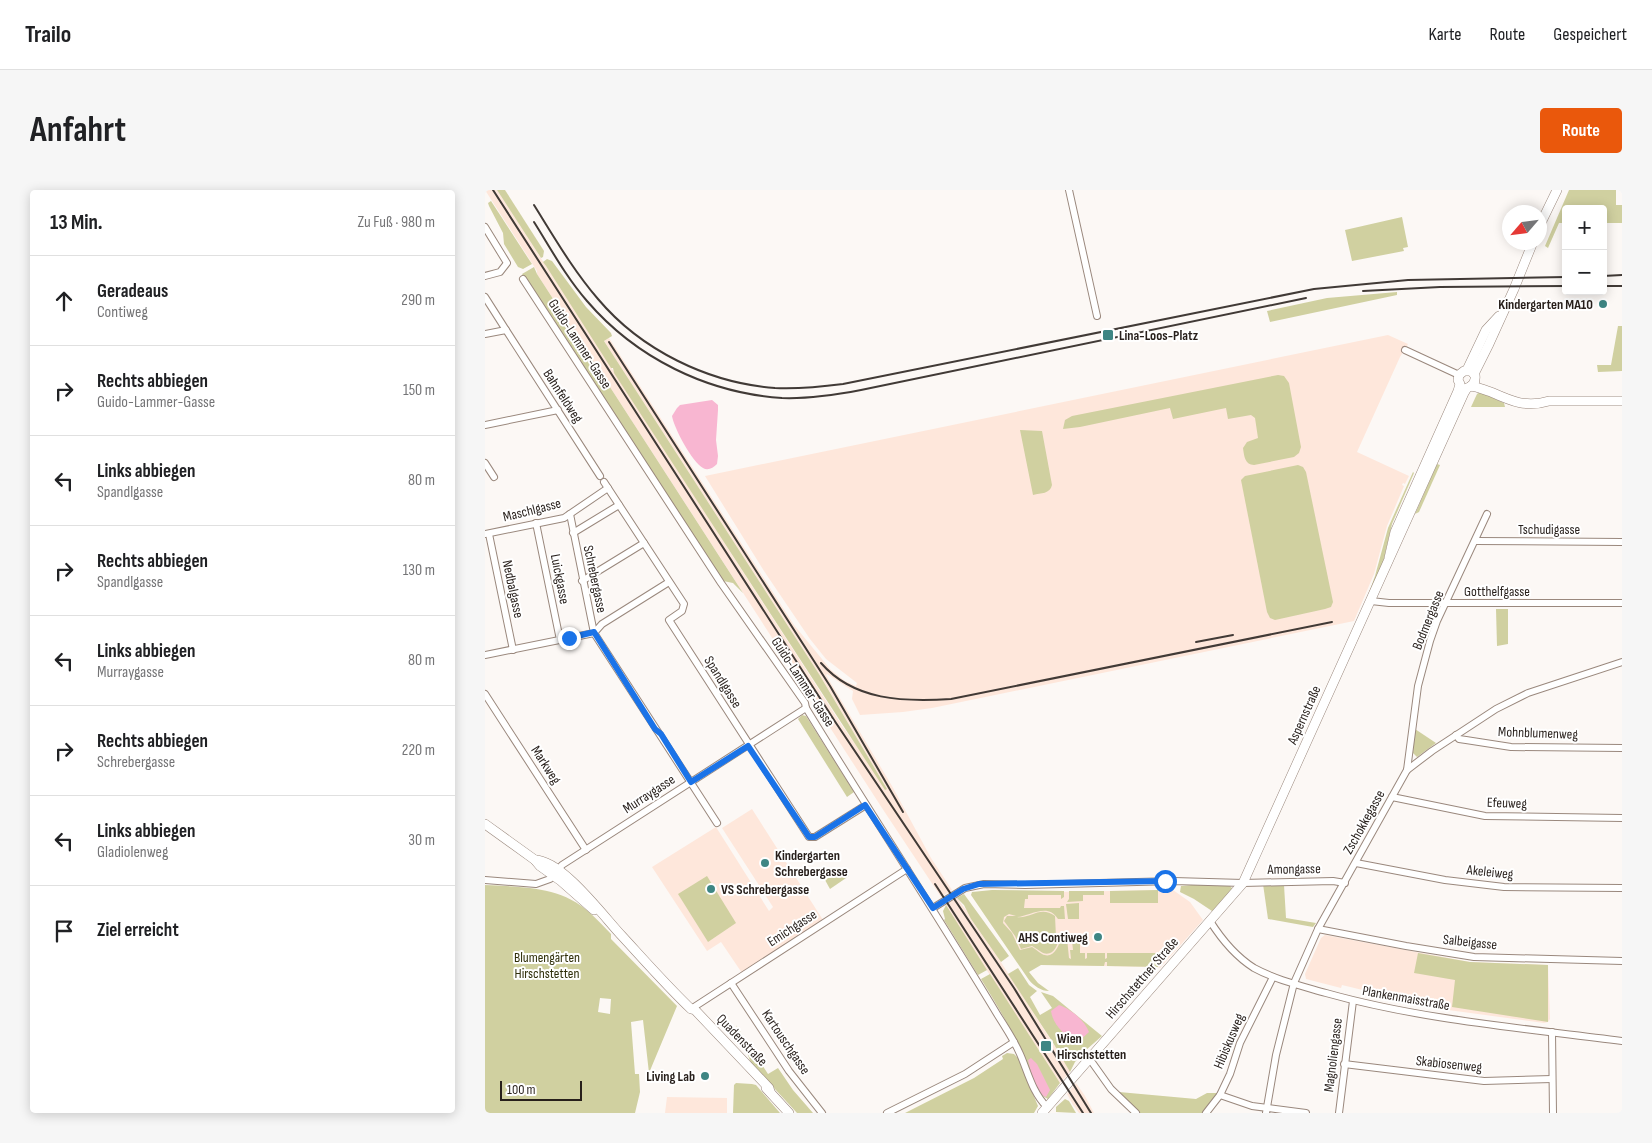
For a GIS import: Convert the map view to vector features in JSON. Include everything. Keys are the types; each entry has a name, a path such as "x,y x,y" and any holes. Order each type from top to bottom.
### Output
{"main road":[{"path":"1547,211 1557,190"},
{"name":"Aspernstraße","path":"1243,883 1371,601 1468,379 1489,344 1515,288 1530,250"},
{"path":"1468,379 1479,388 1513,402 1541,403 1549,401 1622,400"},
{"name":"Quadenstraße","path":"485,824 535,860 542,860 555,873 573,881 699,1019 789,1113"},
{"name":"Hirschstettner Straße","path":"1045,1110 1243,883"}],"street":[{"path":"1069,190 1097,316"},
{"path":"485,227 507,263 500,272 485,276"},
{"name":"Guido-Lammer-Gasse","path":"523,279 721,583 805,703 806,708 865,805 933,908 1014,1042 1045,1110"},
{"name":"Bahnfeldweg","path":"485,297 608,488"},
{"path":"485,334 506,330"},
{"path":"1405,350 1468,379"},
{"path":"485,425 557,410"},
{"path":"485,463 495,477"},
{"name":"Spandlgasse","path":"608,488 684,608 683,611 669,620 748,746 809,837 815,837 865,805"},
{"name":"Maschlgasse","path":"487,534 565,518 608,488"},
{"path":"573,534 619,504"},
{"name":"Schrebergasse","path":"570,514 582,581 594,632 717,823"},
{"name":"Bodmergasse","path":"1407,770 1418,686 1430,641 1437,621 1487,514"},
{"name":"Luickgasse","path":"536,523 560,640"},
{"name":"Nedbalgasse","path":"487,534 513,650"},
{"name":"Tschudigasse","path":"1475,541 1622,542"},
{"path":"582,581 644,543"},
{"path":"485,655 594,632 602,624 669,582"},
{"name":"Gotthelfgasse","path":"1371,601 1389,603 1622,603"},
{"name":"Zschokkegasse","path":"1266,1111 1276,1055 1294,983 1318,929 1357,863 1407,770 1432,751 1496,709 1528,693 1622,662"},
{"name":"Markweg","path":"485,694 586,850"},
{"name":"Murraygasse","path":"485,880 537,884 550,879 562,865 806,708"},
{"name":"Mohnblumenweg","path":"1456,735 1459,739 1472,742 1511,747 1622,748"},
{"name":"Efeuweg","path":"1392,797 1485,816 1622,818"},
{"name":"Akeleiweg","path":"1357,863 1445,880 1504,887 1622,888"},
{"name":"Emichgasse","path":"691,1009 907,869"},
{"name":"Amongasse","path":"933,908 963,889 984,884 1174,881 1243,883 1332,881 1345,883"},
{"name":"Plankenmaisstraße","path":"1210,922 1225,943 1253,967 1273,977 1353,1001 1401,1012 1622,1041"},
{"name":"Salbeigasse","path":"1318,929 1474,957 1622,960"},
{"name":"Hibiskusweg","path":"1207,1113 1220,1095 1230,1074 1239,1043 1273,977"},
{"name":"Kartouschgasse","path":"731,983 789,1071 822,1113"},
{"name":"Magnoliengasse","path":"1339,1113 1353,1001"},
{"path":"1552,1032 1553,1113"},
{"path":"887,1113 965,1074 1014,1042"},
{"path":"1089,1058 1111,1089 1136,1113"},
{"name":"Skabiosenweg","path":"1344,1064 1484,1081 1552,1079"},
{"path":"1220,1095 1266,1111 1306,1113"}],"shaded area":[{"path":"485,190 497,190 843,727 887,789 819,674 604,341 609,338 794,625 831,670 845,681 856,686 857,683 826,659 810,639 764,571 705,476 1388,335 1408,344 1400,357 1357,452 1409,476 1405,484 1403,483 1402,485 1404,486 1387,526 1374,574 1354,621 932,708 903,712 860,715 852,699 853,691 827,674 931,858 952,890 941,897 537,274 537,271"},
{"path":"712,400 718,405 716,440 718,456 717,464 707,469 699,465 689,452 672,416 680,405"},
{"path":"752,809 823,920 742,973 721,942 707,951 652,867 716,827 769,911 773,907 722,828"},
{"name":"AHS Contiweg","path":"1173,890 1190,902 1203,920 1160,968 1049,965 1045,958 1028,966 980,893"},
{"path":"957,898 997,956 1063,1059 1070,1072 1060,1083 949,912 946,905"},
{"path":"1325,935 1470,962 1548,965 1550,1019 1544,1023 1441,1009 1440,1004 1379,994 1342,985 1341,988 1306,979 1305,974 1321,938"},
{"path":"1059,1005 1077,1016 1089,1032 1077,1043 1068,1037 1054,1021 1051,1011"},
{"path":"1031,1058 1037,1064 1050,1090 1046,1097 1039,1091 1034,1081 1028,1060"},
{"path":"1076,1083 1094,1113 1079,1113 1073,1105 1067,1094"},
{"path":"667,1097 727,1098 727,1113 665,1113"}],"green space":[{"path":"497,190 505,190 544,251 543,257 541,258"},
{"path":"1569,190 1616,190 1616,205 1622,205 1622,223 1607,223 1607,205 1563,205"},
{"path":"491,201 532,264 523,269 518,267 504,244 503,233 488,203"},
{"path":"1562,206 1562,223 1559,223 1548,248 1547,241"},
{"path":"1402,217 1408,247 1403,248 1404,251 1352,261 1345,230"},
{"path":"547,259 552,261 586,307 611,333 612,336 604,341 819,674 887,789 885,790 614,373 613,368 611,368 543,262"},
{"path":"534,267 743,593 733,583 723,581 522,274"},
{"path":"1397,292 1397,295 1270,322 1267,311 1327,298"},
{"path":"1618,326 1622,326 1622,371 1598,372 1597,365 1611,365"},
{"path":"1278,375 1284,376 1289,383 1301,447 1299,453 1294,457 1251,465 1247,462 1243,448 1247,442 1258,438 1255,418 1251,415 1228,419 1226,408 1173,419 1170,408 1063,429 1065,420 1072,416"},
{"path":"1480,392 1504,403 1505,407 1471,407 1477,394"},
{"path":"1020,430 1042,431 1052,485 1045,493 1033,495"},
{"path":"1437,464 1440,465 1419,512 1415,514"},
{"path":"1298,465 1303,467 1306,472 1333,602 1331,607 1325,609 1275,620 1270,618 1267,612 1241,480 1245,476"},
{"path":"1413,472 1392,524 1382,567 1367,598 1388,528"},
{"path":"1496,609 1508,609 1508,644 1497,646"},
{"path":"802,715 806,716 854,792 847,797 798,719"},
{"path":"1415,729 1436,743 1417,757 1413,753"},
{"path":"844,868 849,876 830,889 825,880"},
{"path":"707,876 736,923 708,942 678,894"},
{"path":"1202,884 1230,886 1233,889 1212,911 1180,892 1181,886"},
{"path":"1263,884 1284,885 1286,918 1316,923 1313,927 1268,919"},
{"name":"Blumengärten Hirschstetten","path":"485,885 540,890 566,897 578,903 592,915 611,934 611,939 677,1006 649,1073 643,1020 631,1022 635,1074 639,1074 640,1092 635,1113 485,1113","holes":["600,998 611,999 610,1014 598,1012"]},
{"path":"992,890 1064,891 1064,897 1061,899 1061,895 1028,895 1028,899 1025,899 1024,908 1060,908 1064,906 1065,919 1058,919 1054,914 1049,911 1039,911 1017,917 1022,917 1040,912 1050,913 1055,916 1056,937 1059,938 1056,947 1050,953 1043,953 1032,946 1021,949 1015,936 1004,921 1007,916 1016,916 1009,914 1004,917 1003,923 1012,933 1020,950 1032,947 1042,954 1049,955 1057,948 1061,938 1067,938 1069,958 1071,959 1070,950 1073,950 1072,941 1069,941 1069,938 1080,938 1080,953 1085,953 1085,959 1087,958 1087,953 1105,953 1105,959 1107,958 1107,953 1158,953 1158,967 1107,966 1107,962 1105,962 1104,966 1041,965 1029,972 1038,983 1049,991 1040,989 1029,980 971,895 972,892"},
{"path":"1158,890 1158,903 1110,903 1110,891"},
{"path":"1069,891 1104,891 1104,895 1083,895 1083,901 1067,902"},
{"path":"964,894 1009,956 1001,962 971,919 964,905 957,898"},
{"path":"1079,903 1079,919 1068,919 1066,904"},
{"path":"946,905 987,970 978,975 944,920 943,911"},
{"path":"1418,953 1470,962 1548,965 1548,1022 1452,1007 1455,980 1414,973"},
{"path":"1018,968 1029,985 1037,991 1030,997 1040,1015 1052,1008 1041,992 1053,996 1102,1036 1075,1062 1070,1072 1008,974"},
{"path":"1146,971 1155,971 1136,993 1131,988"},
{"path":"990,974 1060,1083 1048,1099 1041,1095 1037,1088 1014,1037 981,979"},
{"path":"736,1025 768,1074 778,1068 793,1090 813,1113 797,1113 751,1063"},
{"path":"1007,1053 1014,1054 1018,1058 1038,1106 1034,1113 905,1113 974,1078 1003,1059 1002,1056"},
{"path":"736,1083 756,1085 780,1113 733,1113 734,1085"},
{"path":"1117,1093 1196,1099 1207,1093 1219,1093 1203,1113 1139,1113"},
{"path":"1065,1099 1069,1101 1076,1113 1056,1112 1056,1107"}],"railway":[{"path":"493,190 836,723 1014,988 1091,1113"},
{"path":"534,205 580,277 615,317 634,334 677,361 701,371 750,385 775,388 809,388 843,384 1314,289 1408,280 1562,277"},
{"path":"534,222 579,292 606,321 628,340 675,369 700,380 754,395 782,398 841,394 1306,298"},
{"path":"1607,276 1622,275"},
{"path":"1363,291 1440,287 1562,286"},
{"path":"1607,286 1622,286"},
{"path":"609,342 830,686 903,812"},
{"path":"821,663 834,676 864,692 898,699 951,699 1332,622"},
{"path":"1196,642 1233,635"},
{"path":"935,884 1083,1113"}],"place":[{"name":"Kindergarten MA10","path":"1603,304"},
{"name":"Lina-Loos-Platz","path":"1108,335"},
{"name":"Kindergarten Schrebergasse","path":"765,863"},
{"name":"VS Schrebergasse","path":"711,889"},
{"name":"AHS Contiweg","path":"1098,937"},
{"name":"Wien Hirschstetten","path":"1046,1046"},
{"name":"Living Lab","path":"705,1076"}],"route":[{"path":"569,638 594,632 691,782 748,746 809,837 815,837 865,805 933,908 963,889 979,884 1165,881"}]}
